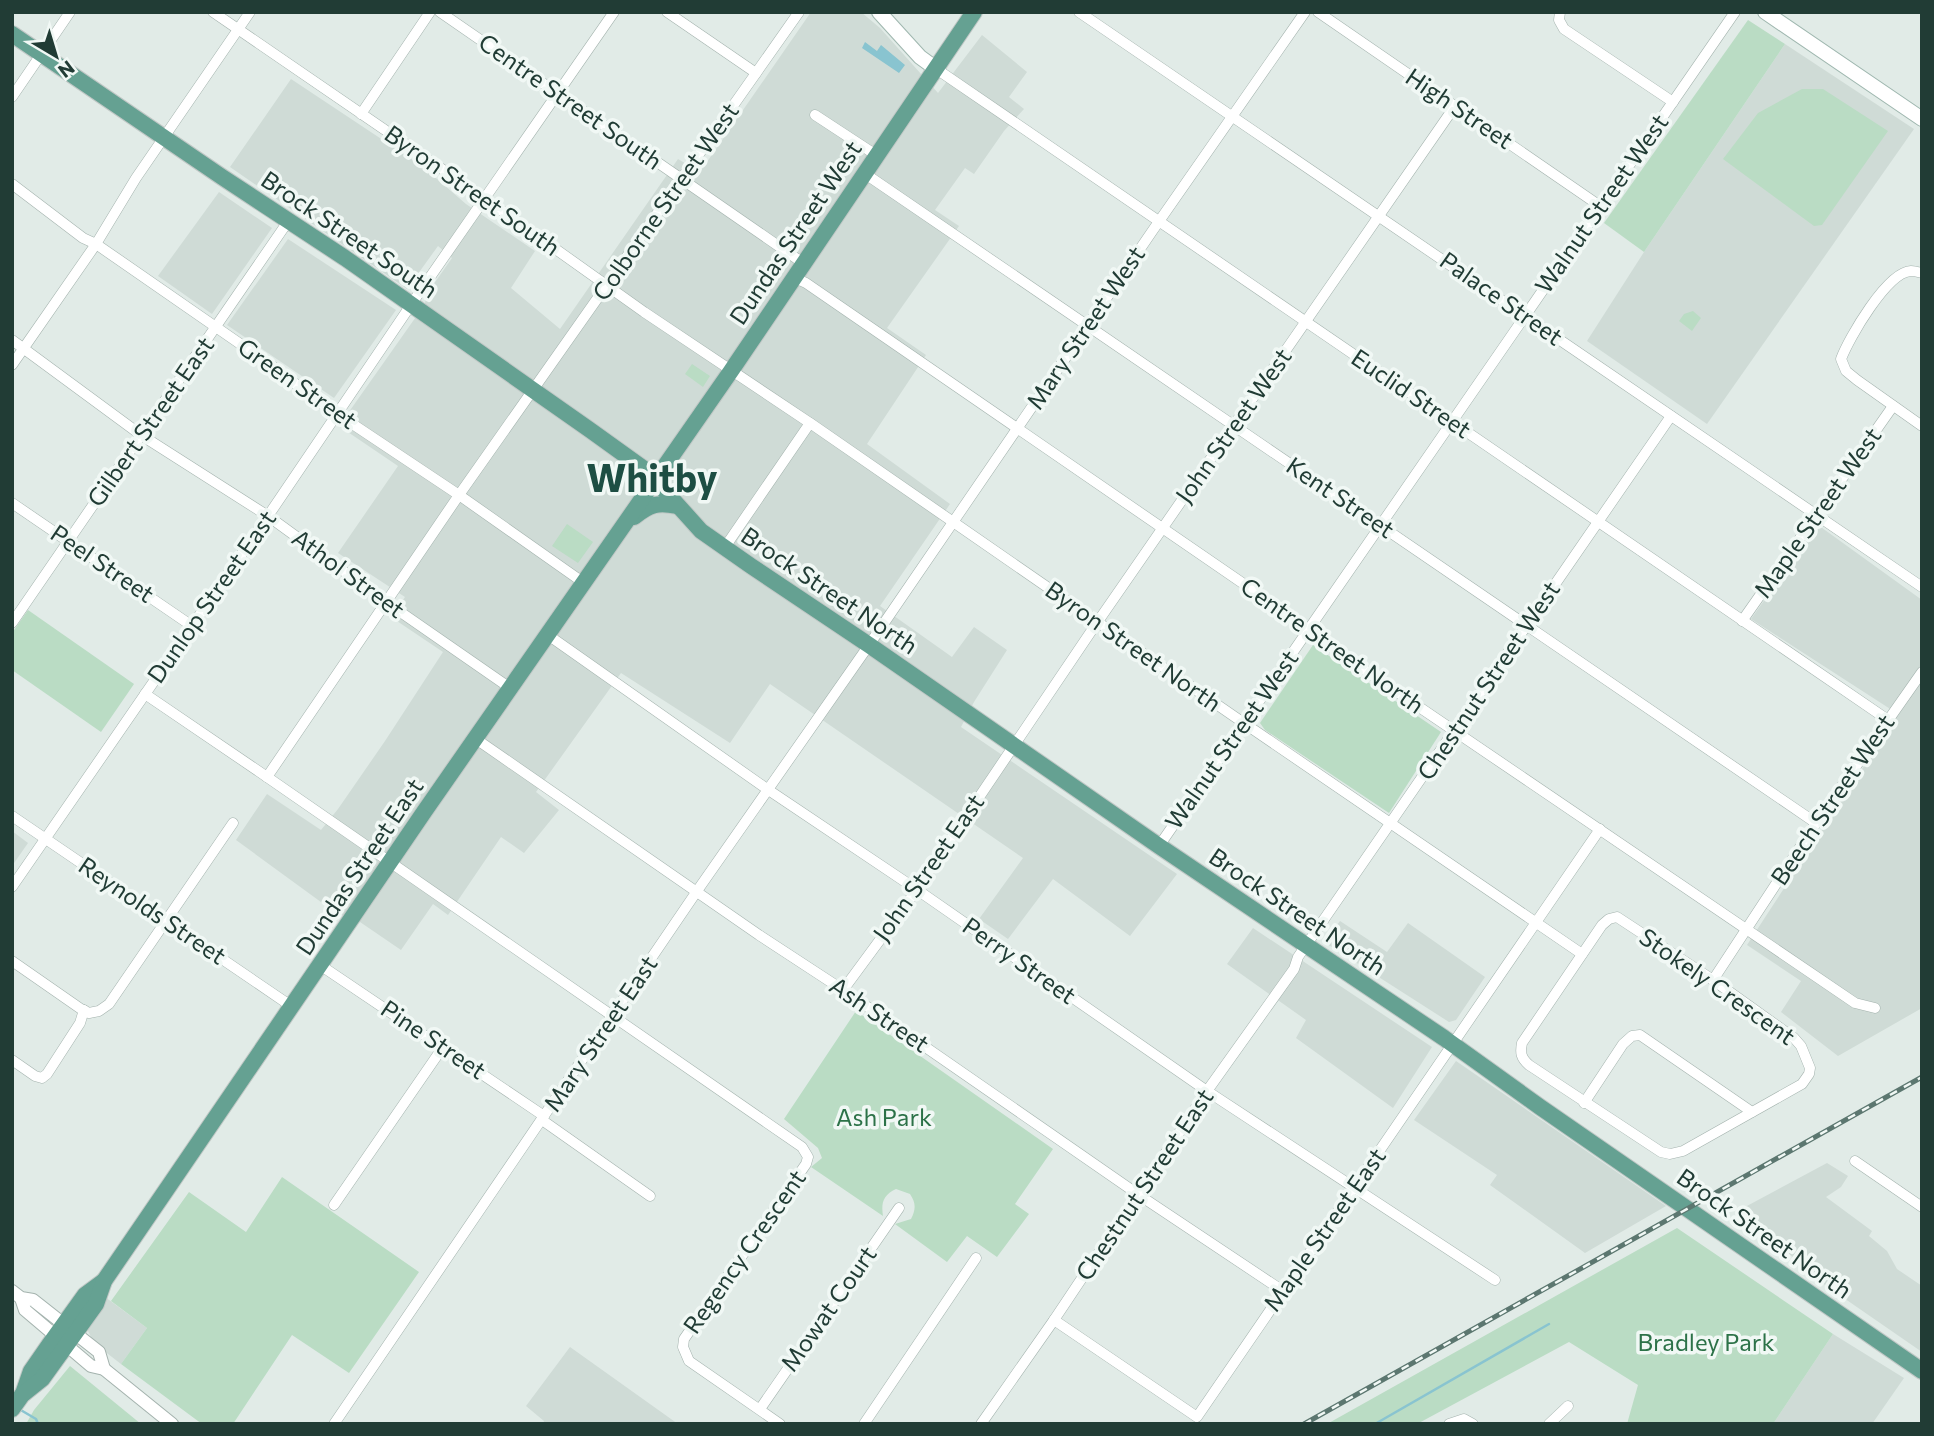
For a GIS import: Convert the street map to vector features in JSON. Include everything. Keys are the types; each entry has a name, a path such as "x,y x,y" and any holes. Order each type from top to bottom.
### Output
{"main road":[{"path":"879,12 920,57 935,68"},
{"name":"Dundas Street West","path":"656,480 974,12"},
{"path":"1765,12 1922,119"},
{"name":"Brock Street South","path":"12,34 163,138 289,220 590,430 656,480"},
{"name":"Brock Street North","path":"656,480 701,531 767,578 1452,1044 1922,1371"},
{"name":"Dundas Street East","path":"18,1401 31,1371 65,1334 85,1295 104,1281 510,688 656,480"},
{"path":"625,524 643,509 655,504 677,506"}],"street":[{"path":"12,97 70,12"},
{"name":"Byron Street South","path":"213,12 731,371"},
{"path":"12,365 250,12"},
{"path":"361,114 430,12"},
{"name":"Centre Street South","path":"440,12 803,263"},
{"name":"Dunlop Street East","path":"12,887 614,12"},
{"path":"667,12 757,73"},
{"name":"Colborne Street West","path":"267,777 459,495 799,12"},
{"name":"Palace Street","path":"1079,12 1922,587"},
{"name":"Mary Street West","path":"869,645 1305,12"},
{"name":"High Street","path":"1318,12 1600,206"},
{"path":"1560,12 1559,20 1564,29 1673,102"},
{"name":"Walnut Street West","path":"1159,846 1735,12"},
{"name":"Euclid Street","path":"935,68 1888,720"},
{"name":"John Street West","path":"1013,745 1455,106"},
{"path":"815,115 876,155"},
{"name":"Kent Street","path":"864,173 1816,823"},
{"name":"Green Street","path":"12,184 83,237 584,583"},
{"name":"Gilbert Street East","path":"12,623 289,220"},
{"path":"1922,273 1910,270 1895,278 1869,309 1847,343 1842,359 1846,371 1922,426"},
{"name":"Centre Street North","path":"793,277 1855,1003 1875,1008"},
{"name":"Athol Street","path":"12,340 141,435 268,516 510,688"},
{"name":"Byron Street North","path":"731,371 1582,954"},
{"name":"Maple Street West","path":"1742,621 1893,406"},
{"name":"Chestnut Street West","path":"1306,946 1671,416"},
{"path":"725,547 810,423"},
{"name":"Peel Street","path":"12,503 192,626"},
{"name":"Perry Street","path":"548,635 1207,1091 1495,1280"},
{"name":"Mary Street East","path":"334,1424 697,891 869,645"},
{"name":"Beech Street West","path":"1713,980 1816,823 1922,672"},
{"path":"145,694 613,1016"},
{"name":"Ash Street","path":"476,738 759,935 1283,1291"},
{"name":"John Street East","path":"843,990 916,889 1013,745"},
{"name":"Reynolds Street","path":"12,816 291,1006"},
{"path":"12,961 89,1013 99,1011 109,1004 233,823"},
{"path":"1452,1044 1600,829"},
{"name":"Stokely Crescent","path":"1617,917 1713,980 1794,1038 1801,1046 1810,1068 1809,1074 1802,1084 1683,1151 1670,1154 1661,1152 1529,1065 1520,1053 1522,1043 1582,954 1602,925 1617,917"},
{"name":"Chestnut Street East","path":"981,1424 1139,1195 1207,1091 1294,969 1306,946"},
{"name":"Pine Street","path":"320,965 443,1047 650,1196"},
{"path":"12,1060 42,1078 80,1023 84,1010"},
{"name":"Regency Crescent","path":"613,1016 802,1147 808,1157 806,1164 684,1339 683,1347 689,1361 780,1424"},
{"path":"1584,1103 1623,1044 1632,1036 1640,1035 1752,1112"},
{"name":"Maple Street East","path":"1054,1320 1197,1417 1452,1044"},
{"path":"334,1205 443,1047"},
{"path":"1855,1161 1921,1205"},
{"name":"Mowat Court","path":"760,1409 899,1208"},
{"path":"864,1424 976,1258"},
{"path":"17,1295 25,1310 99,1352 104,1369 172,1424"},
{"path":"1549,1424 1568,1406"},
{"path":"1449,1424 1464,1419 1473,1424"}],"shaded area":[{"path":"811,12 861,12 880,28 938,93 982,35 1027,72 1009,97 1024,109 1004,131 974,174 965,168 935,210 959,226 887,328 926,355 867,444 950,504 880,606 952,657 974,627 1007,650 961,727 1177,874 1130,936 1053,879 1008,939 979,919 1023,858 770,684 730,743 621,673 536,792 559,810 524,853 501,837 448,915 433,904 401,950 360,922 336,913 236,840 267,794 321,830 385,741 443,652 391,617 405,597 338,553 398,466 339,426 425,304 426,295 452,258 438,246 407,289 230,167 291,79 422,166 466,204 535,251 511,288 560,329 678,159 700,172"},
{"path":"1785,44 1914,129 1707,424 1587,341"},
{"path":"219,192 272,228 212,314 158,276"},
{"path":"288,239 396,310 334,398 227,325"},
{"path":"1818,525 1922,600 1922,1008 1838,1056 1781,1012 1801,981 1747,945 1898,714 1751,619"},
{"path":"12,831 28,843 12,866"},
{"path":"1340,921 1387,952 1408,923 1485,977 1456,1020 1449,1022 1324,942"},
{"path":"1253,928 1432,1047 1393,1108 1296,1038 1306,1020 1227,964"},
{"path":"1456,1061 1666,1206 1585,1253 1490,1185 1497,1175 1414,1120"},
{"path":"1827,1163 1848,1176 1841,1187 1826,1197 1872,1231 1869,1236 1887,1251 1897,1269 1922,1286 1922,1352 1825,1285 1756,1225 1745,1207"},
{"path":"105,1297 147,1328 121,1364 94,1343 88,1331 88,1326"},
{"path":"1833,1334 1904,1378 1872,1424 1773,1424"},
{"path":"570,1347 678,1424 543,1424 544,1421 526,1406"}],"green space":[{"path":"1748,20 1785,44 1644,252 1604,223"},
{"path":"1802,89 1823,89 1888,131 1822,225 1814,226 1723,159 1758,113"},
{"path":"1693,311 1701,318 1692,331 1679,321 1684,314"},
{"path":"692,364 710,376 703,387 685,374"},
{"path":"567,524 593,542 578,563 552,546"},
{"path":"28,610 134,684 101,732 12,670 12,633"},
{"path":"1313,645 1441,732 1389,813 1265,730 1260,723"},
{"name":"Ash Park","path":"856,1011 1053,1149 1015,1204 1029,1214 997,1257 967,1236 947,1262 895,1224 911,1219 915,1206 910,1194 896,1189 888,1194 883,1203 883,1216 811,1167 822,1158 818,1148 784,1119"},
{"path":"282,1177 419,1272 349,1373 292,1335 233,1424 202,1424 121,1364 147,1328 111,1301 189,1192 246,1232"},
{"name":"Bradley Park","path":"1677,1228 1833,1334 1773,1424 1627,1424 1638,1385 1569,1342 1417,1424 1327,1424"},
{"path":"70,1366 141,1424 26,1424"}],"water":[{"path":"865,42 877,51 881,45 905,65 899,73 862,48"}],"waterway":[{"path":"1375,1424 1549,1324"},
{"path":"19,1409 36,1419 38,1424"}],"railway":[{"path":"1304,1424 1922,1077"}],"district":[{"name":"Whitby","path":"652,479"}]}
